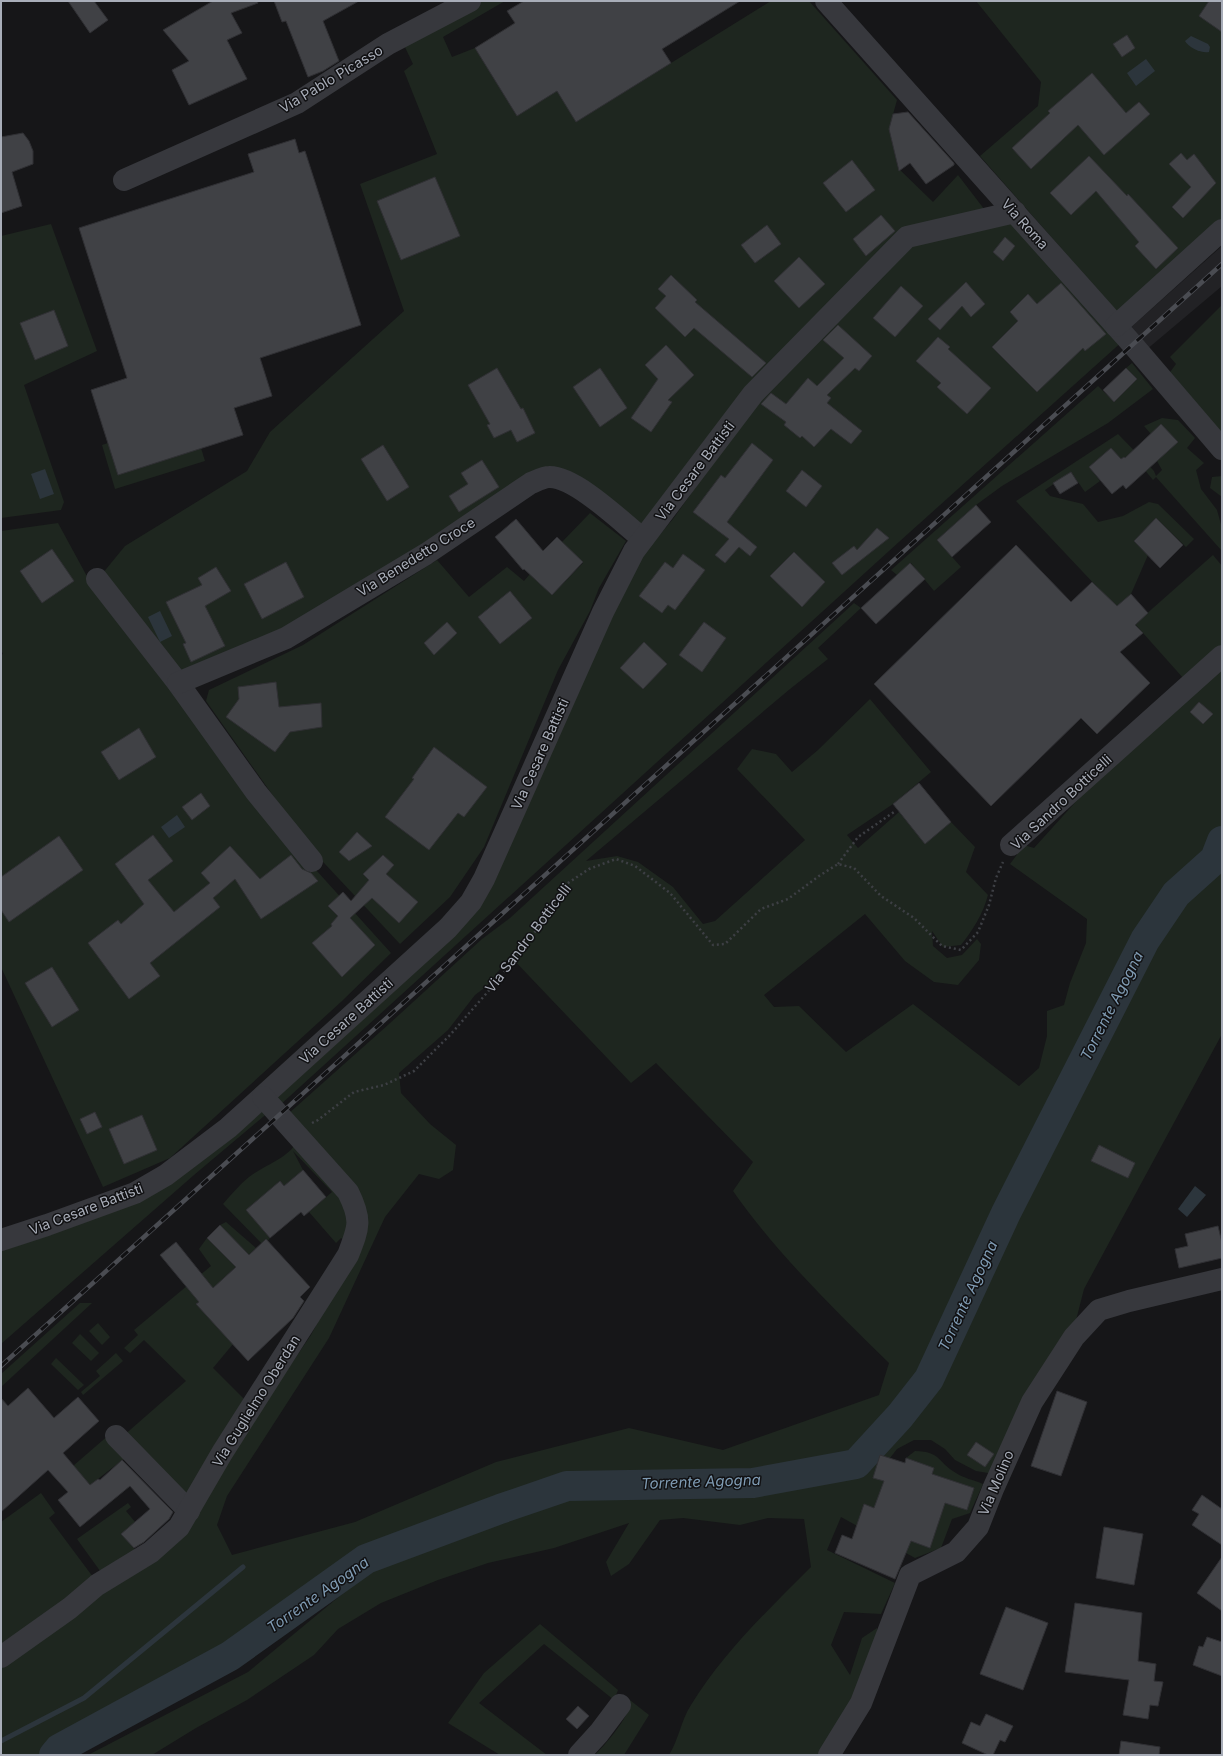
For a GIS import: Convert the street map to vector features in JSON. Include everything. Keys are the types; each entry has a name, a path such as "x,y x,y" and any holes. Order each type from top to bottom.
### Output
{"street":[{"name":"Via Pablo Picasso","path":"124,180 297,103 388,44 470,1"},
{"name":"Via Roma","path":"826,1 1116,326 1222,449"},
{"name":"Via Cesare Battisti","path":"1,1240 135,1193 166,1175 228,1128 448,928 471,902 496,854 603,612 634,551 753,394 907,238 1015,212"},
{"path":"1116,326 1222,230"},
{"name":"Via Benedetto Croce","path":"178,683 286,638 426,554 531,483 549,477 563,480 582,490 643,539"},
{"path":"97,579 178,683 256,792 312,862"},
{"name":"Via Sandro Botticelli","path":"1011,845 1222,656"},
{"name":"Via Guglielmo Oberdan","path":"1,1657 70,1608 98,1585 150,1552 179,1527 222,1453 348,1255 357,1230 356,1210 348,1192 293,1132 263,1096"},
{"name":"Via Molino","path":"829,1755 861,1703 910,1575 956,1552 978,1527 993,1489 1032,1402 1074,1337 1099,1310 1128,1301 1222,1279"},
{"path":"116,1436 189,1511"},
{"path":"579,1755 599,1733 620,1705"}],"path":[{"path":"838,864 858,837 894,812"},
{"name":"Via Sandro Botticelli","path":"293,1132 318,1120 354,1092 384,1085 414,1072 450,1035 499,979 548,916 565,885 589,869 616,860 635,866 670,893 713,946 726,944 761,909 788,899 838,864 854,868 882,896 914,918 942,946 960,950 978,932 989,905 996,878 1011,845"}],"shaded area":[{"path":"482,1 505,1 443,37 452,57 475,48 517,116 557,91 576,122 771,1 809,1 897,100 889,129 898,168 933,202 958,175 991,218 907,238 753,394 643,539 549,477 426,554 178,683 270,819 391,953 342,1001 170,1158 103,1187 1,967 1,655 3,654 1,650 1,531 58,523 89,580 98,579 125,546 247,471 270,432 404,311 360,184 437,154 404,71 413,64 404,45"},
{"path":"976,1 1222,1 1222,220 1120,315 980,156 1038,106 1041,82"},
{"path":"1191,36 1208,44 1210,47 1209,52 1199,51 1189,46 1185,41"},
{"path":"1146,59 1155,71 1136,86 1127,73"},
{"path":"1016,219 1124,340 900,541 279,1106 275,1096 430,957 556,727 641,557 673,519 760,397 910,247"},
{"path":"51,224 97,351 24,385 64,502 61,510 1,518 1,236"},
{"path":"1222,246 1222,286 1146,350 1128,330"},
{"path":"1222,305 1222,438 1168,375 1176,364 1170,357"},
{"path":"1132,363 1153,389 1108,423 1002,486 976,505 937,540 961,567 934,591 911,563 897,575 891,570 1098,386 1114,402 1137,379 1126,368"},
{"path":"1162,418 1178,420 1195,438 1187,448 1204,463 1196,470 1201,489 1217,510 1222,528 1222,551 1156,477 1153,480 1135,458 1129,463 1124,457 1121,459 1111,449 1089,467 1100,481 1085,492 1071,472 1045,490 1050,496 1083,504 1098,522 1123,516 1149,502 1158,504 1194,539 1186,547 1156,518 1134,541 1148,555 1131,594 1116,607 1016,501 1118,434 1154,471 1156,476 1162,470 1157,461 1177,442 1151,434 1144,426"},
{"path":"108,443 201,448 205,461 115,489 102,445"},
{"path":"45,469 54,494 40,499 31,474"},
{"path":"1222,476 1222,497 1210,488 1212,477"},
{"path":"590,513 626,541 599,588 590,611 558,670 484,847 450,897 400,944 310,848 206,701 209,690 303,645 437,560 469,597 507,567 524,581 530,574 552,595 583,563 562,542"},
{"path":"1213,555 1222,566 1222,645 1184,679 1135,624"},
{"path":"854,603 861,608 818,648 828,659 790,689 586,861 617,856 638,862 673,887 703,924 715,921 805,840 737,769 752,749 776,754 792,772 818,750 870,699 931,772 893,804 847,835 858,848 899,812 925,843 951,822 975,847 966,872 988,895 977,922 961,945 943,947 932,931 933,946 947,958 962,955 977,939 981,944 979,960 958,985 934,982 905,961 865,914 764,995 774,1007 799,1006 846,1052 913,1004 1019,1086 1039,1068 1047,1036 1047,1011 1064,1005 1070,983 1086,943 1087,919 1010,864 1024,845 1034,848 1081,796 1222,668 1222,831 1212,857 1175,893 1143,939 1004,1213 926,1379 898,1414 854,1463 752,1480 566,1484 500,1506 365,1558 243,1662 59,1747 51,1755 1,1755 1,1660 151,1556 277,1385 311,1335 333,1293 363,1215 288,1114 482,939 510,918","holes":["510,956 631,1083 656,1063 753,1162 733,1191 750,1215 807,1281 889,1363 879,1395 723,1450 629,1428 496,1462 355,1522 232,1555 217,1525 227,1496 329,1338 385,1217 419,1174 439,1179 453,1170 456,1145 430,1124 401,1093 399,1073 448,1030 475,995 487,986"]},
{"path":"160,611 172,636 160,642 148,617"},
{"path":"177,815 185,827 169,838 161,827"},
{"path":"1218,861 1222,865 1222,1034 1084,1289 1072,1336 994,1474 976,1471 955,1460 945,1449 931,1440 914,1440 897,1449 890,1458 905,1463 906,1458 915,1451 930,1453 935,1455 959,1475 983,1484 970,1513 952,1519 941,1548 915,1558 841,1517 827,1550 895,1583 881,1614 844,1612 831,1645 850,1675 862,1638 877,1628 878,1641 860,1684 822,1755 669,1755 688,1711 717,1668 747,1633 811,1567 804,1519 768,1518 740,1525 683,1518 660,1520 629,1564 611,1576 606,1562 629,1523 554,1548 488,1563 438,1580 381,1603 338,1629 314,1655 247,1700 196,1728 152,1755 88,1755 248,1672 370,1571 504,1516 572,1495 673,1492 754,1494 833,1477 858,1467 902,1419 932,1381 1011,1215 1148,942 1179,897"},
{"path":"263,1105 270,1111 194,1175 1,1344 1,1251 50,1235"},
{"path":"295,1145 352,1210 346,1242 341,1238 336,1243 309,1212 332,1192 293,1151 303,1170 284,1186 280,1181 247,1210 270,1238 264,1246 223,1204 249,1177 285,1155"},
{"path":"1195,1186 1206,1195 1187,1217 1178,1209"},
{"path":"226,1222 256,1248 196,1304 233,1344 213,1368 245,1400 188,1495 122,1437 186,1381 144,1340 130,1353 124,1348 138,1335 134,1330 211,1266 199,1249 207,1238 218,1249 234,1240 220,1225"},
{"path":"80,1303 92,1303 1,1387 1,1374"},
{"path":"98,1323 110,1337 102,1345 89,1331"},
{"path":"80,1334 99,1353 91,1361 72,1343"},
{"path":"116,1353 123,1361 83,1395 81,1392 100,1376 96,1371"},
{"path":"56,1358 84,1385 78,1390 51,1364"},
{"path":"110,1434 129,1455 90,1485 73,1466"},
{"path":"41,1493 55,1513 49,1518 96,1581 1,1653 1,1522"},
{"path":"128,1503 131,1507 126,1511 135,1522 122,1534 137,1552 103,1575 77,1539"},
{"path":"540,1624 618,1690 614,1700 544,1644 479,1703 547,1755 500,1755 448,1723 484,1673"},
{"path":"626,1697 649,1715 624,1755 595,1755 613,1735 625,1717 627,1710"}],"building":[{"path":"68,1 94,1 108,20 90,33"},
{"path":"213,1 257,1 258,3 231,13 242,33 227,40 247,79 189,105 172,70 189,61 163,30"},
{"path":"274,1 359,1 323,21 339,61 323,71 308,77 286,21 282,22"},
{"path":"524,1 740,1 662,49 671,63 576,122 557,91 517,116 475,48 515,23 507,11"},
{"path":"1209,1 1222,1 1222,32 1199,16"},
{"path":"1127,35 1135,48 1122,57 1113,44"},
{"path":"1092,73 1126,113 1139,102 1150,114 1104,155 1078,125 1031,169 1012,148 1050,113 1048,111"},
{"path":"908,112 954,163 954,165 926,184 910,163 899,171 889,129 893,114"},
{"path":"23,133 29,141 33,151 33,164 12,172 22,206 1,213 1,137"},
{"path":"295,139 299,153 305,151 361,325 260,358 272,396 234,408 243,435 118,475 91,390 127,378 79,228 254,172 248,154"},
{"path":"1181,153 1187,160 1194,154 1216,183 1183,218 1172,207 1191,187 1169,164"},
{"path":"1089,156 1127,196 1128,194 1178,248 1156,269 1135,246 1139,242 1096,191 1071,215 1050,193"},
{"path":"852,160 875,190 846,212 823,183"},
{"path":"435,177 460,236 401,260 377,201"},
{"path":"881,215 895,231 866,256 853,239"},
{"path":"767,225 781,244 755,263 741,245"},
{"path":"1005,237 1015,246 1003,261 993,252"},
{"path":"799,257 825,284 799,308 774,281"},
{"path":"671,275 697,300 695,302 766,363 752,377 694,328 685,337 655,308 666,296 658,289"},
{"path":"966,282 985,304 971,317 962,306 940,330 928,319"},
{"path":"1061,283 1106,334 1085,351 1083,348 1037,392 992,347 1018,321 1010,312 1028,294 1037,304"},
{"path":"901,286 923,306 895,337 873,318"},
{"path":"54,310 68,346 35,360 20,323"},
{"path":"838,325 872,356 859,371 855,368 827,395 831,398 827,403 862,431 851,444 831,429 814,447 802,436 800,438 784,425 786,422 761,404 771,393 786,404 808,378 817,386 844,358 823,340"},
{"path":"938,337 950,347 948,349 991,388 967,414 937,387 941,383 916,361"},
{"path":"666,345 694,375 668,400 672,402 651,432 631,418 658,379 645,365"},
{"path":"497,368 521,409 523,408 535,433 517,442 511,430 494,438 487,425 490,424 468,385"},
{"path":"600,368 627,408 600,427 573,387"},
{"path":"1126,368 1137,379 1114,402 1103,390"},
{"path":"1161,424 1178,442 1126,489 1123,485 1112,494 1089,467 1111,448 1121,459 1124,457 1125,458"},
{"path":"752,443 773,460 727,522 757,547 750,556 739,547 725,563 715,555 729,539 693,512 721,475 725,478"},
{"path":"383,445 409,487 387,501 361,459"},
{"path":"482,460 499,487 459,512 449,496 468,484 461,473"},
{"path":"802,470 822,486 806,507 786,491"},
{"path":"1071,472 1078,483 1060,494 1053,483"},
{"path":"976,505 991,522 952,557 937,540"},
{"path":"1156,518 1183,545 1160,568 1134,541"},
{"path":"516,519 543,551 557,537 583,562 552,595 524,569 523,570 495,537"},
{"path":"877,528 889,538 842,575 832,563 854,546 857,550"},
{"path":"1016,545 1071,602 1092,582 1117,606 1131,594 1148,613 1135,625 1143,633 1120,652 1150,683 1097,734 1081,718 991,806 874,684"},
{"path":"52,549 74,581 42,603 20,571"},
{"path":"794,552 825,582 802,607 770,576"},
{"path":"683,554 705,570 675,610 668,605 662,613 639,596 665,562 673,568"},
{"path":"286,562 304,597 262,619 244,584"},
{"path":"910,563 925,579 876,624 861,608"},
{"path":"216,567 231,591 205,606 225,646 191,662 183,644 186,643 166,602 202,585 198,578"},
{"path":"510,591 532,618 500,644 478,617"},
{"path":"447,622 457,633 434,655 424,643"},
{"path":"704,622 726,638 702,672 679,655"},
{"path":"644,642 667,664 643,689 620,668"},
{"path":"276,682 279,707 321,703 322,727 290,732 275,752 226,717 239,699 238,687"},
{"path":"1199,702 1213,714 1203,724 1190,712"},
{"path":"139,728 156,757 119,780 101,752"},
{"path":"434,747 487,787 464,817 458,813 429,850 385,817 414,779 412,778"},
{"path":"919,783 951,822 925,844 893,804"},
{"path":"201,793 210,806 192,820 182,807"},
{"path":"357,832 372,846 349,861 339,852"},
{"path":"153,835 173,861 148,880 174,912 210,883 201,873 230,846 260,879 291,855 302,869 311,873 318,881 261,919 235,879 213,898 220,907 150,963 160,976 129,999 88,943 118,920 121,924 144,904 115,864"},
{"path":"59,836 83,870 9,922 1,910 1,877"},
{"path":"383,855 394,865 386,874 418,902 399,923 372,898 350,918 375,945 342,977 312,943 332,926 331,924 338,916 328,906 343,892 351,901 369,880 363,874"},
{"path":"52,967 79,1010 52,1027 25,983"},
{"path":"95,1112 102,1127 87,1134 80,1119"},
{"path":"142,1115 157,1150 124,1164 109,1129"},
{"path":"1099,1145 1135,1163 1128,1178 1091,1161"},
{"path":"303,1170 326,1197 304,1216 301,1212 270,1238 246,1210 280,1181 284,1186"},
{"path":"220,1225 249,1255 266,1239 310,1287 300,1297 304,1301 293,1318 248,1361 196,1304 199,1302 160,1255 176,1242 213,1288 236,1267 207,1238"},
{"path":"1218,1226 1222,1243 1222,1258 1179,1268 1175,1249 1188,1246 1185,1234"},
{"path":"28,1388 54,1418 78,1397 99,1421 63,1453 90,1485 98,1479 100,1480 122,1460 173,1512 169,1519 144,1542 134,1548 121,1534 150,1509 130,1486 80,1527 58,1500 68,1492 48,1470 1,1512 1,1398 8,1406"},
{"path":"1057,1391 1087,1402 1061,1476 1031,1466"},
{"path":"976,1442 994,1454 985,1467 967,1455"},
{"path":"880,1455 905,1463 906,1458 934,1468 932,1474 974,1488 967,1510 945,1503 930,1548 911,1541 895,1579 835,1553 842,1535 852,1539 864,1504 874,1508 884,1481 873,1478"},
{"path":"1202,1495 1222,1509 1222,1545 1192,1525 1199,1514 1192,1510"},
{"path":"1104,1527 1143,1534 1134,1585 1096,1578"},
{"path":"1222,1557 1222,1611 1197,1593"},
{"path":"1075,1603 1142,1613 1138,1661 1156,1664 1154,1681 1163,1682 1158,1706 1150,1705 1148,1719 1123,1715 1129,1680 1065,1672"},
{"path":"1006,1607 1048,1623 1023,1690 980,1674"},
{"path":"1207,1637 1222,1642 1222,1676 1193,1665 1199,1646 1203,1647"},
{"path":"578,1706 589,1716 577,1729 566,1719"},
{"path":"986,1714 1013,1726 1005,1742 1000,1740 993,1755 988,1755 962,1743 971,1722 980,1726"},
{"path":"1121,1741 1160,1747 1159,1755 1119,1755"}],"waterway":[{"name":"Torrente Agogna","path":"54,1755 59,1749 230,1656 366,1559 500,1509 567,1486 753,1483 856,1464 900,1416 929,1379 1006,1213 1145,940 1176,894 1215,859 1222,841"},
{"path":"1,1741 84,1698 243,1567"}],"railway":[{"path":"1,1366 1222,264"}]}
